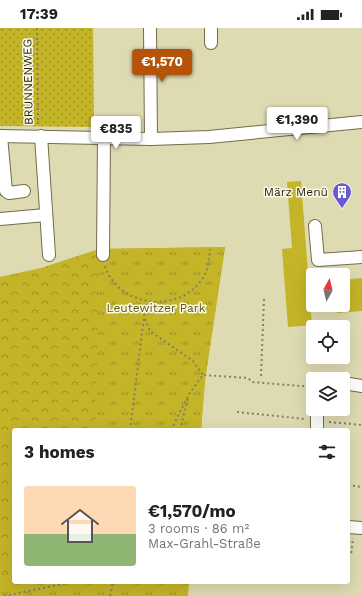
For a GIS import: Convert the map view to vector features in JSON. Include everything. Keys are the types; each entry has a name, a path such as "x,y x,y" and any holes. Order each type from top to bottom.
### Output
{"street":[{"path":"150,28 151,139"},
{"path":"211,28 211,43"},
{"path":"24,191 9,193 6,191 1,136 151,139 209,137 362,122"},
{"path":"40,136 48,254"},
{"path":"103,255 104,138"},
{"path":"0,219 46,215"},
{"path":"315,226 318,260 362,257"},
{"path":"350,384 362,386"}],"path":[{"name":"BRUNNENWEG","path":"37,28 40,136"},
{"path":"103,255 106,271 111,280 122,291 133,298 160,302 174,300 185,295 198,285 207,269 210,249"},
{"path":"260,376 264,299"},
{"path":"130,428 146,301"},
{"path":"144,317 150,331 193,361 203,375"},
{"path":"203,375 248,378 252,382 306,386"},
{"path":"173,428 189,394 203,375"},
{"path":"180,428 189,394"},
{"path":"237,412 362,425"},
{"path":"350,485 362,487"},
{"path":"350,555 355,527"},
{"path":"4,596 62,584"},
{"path":"110,596 113,584"}],"green space":[{"path":"0,28 93,28 94,127 0,126"},
{"path":"301,181 308,268 306,268 306,312 311,312 312,320 306,320 306,326 288,327 282,249 292,248 287,182"},
{"path":"225,247 205,380 201,428 12,428 12,584 0,596 0,277 41,268 99,249"},
{"name":"Leutewitzer Park","path":"225,247 205,380 201,428 96,428 99,249"},
{"path":"362,278 362,311 350,312 350,279"},
{"path":"12,572 12,584 189,584 188,596 0,596 0,574"}],"place":[{"name":"März Menü","path":"342,209"}]}
